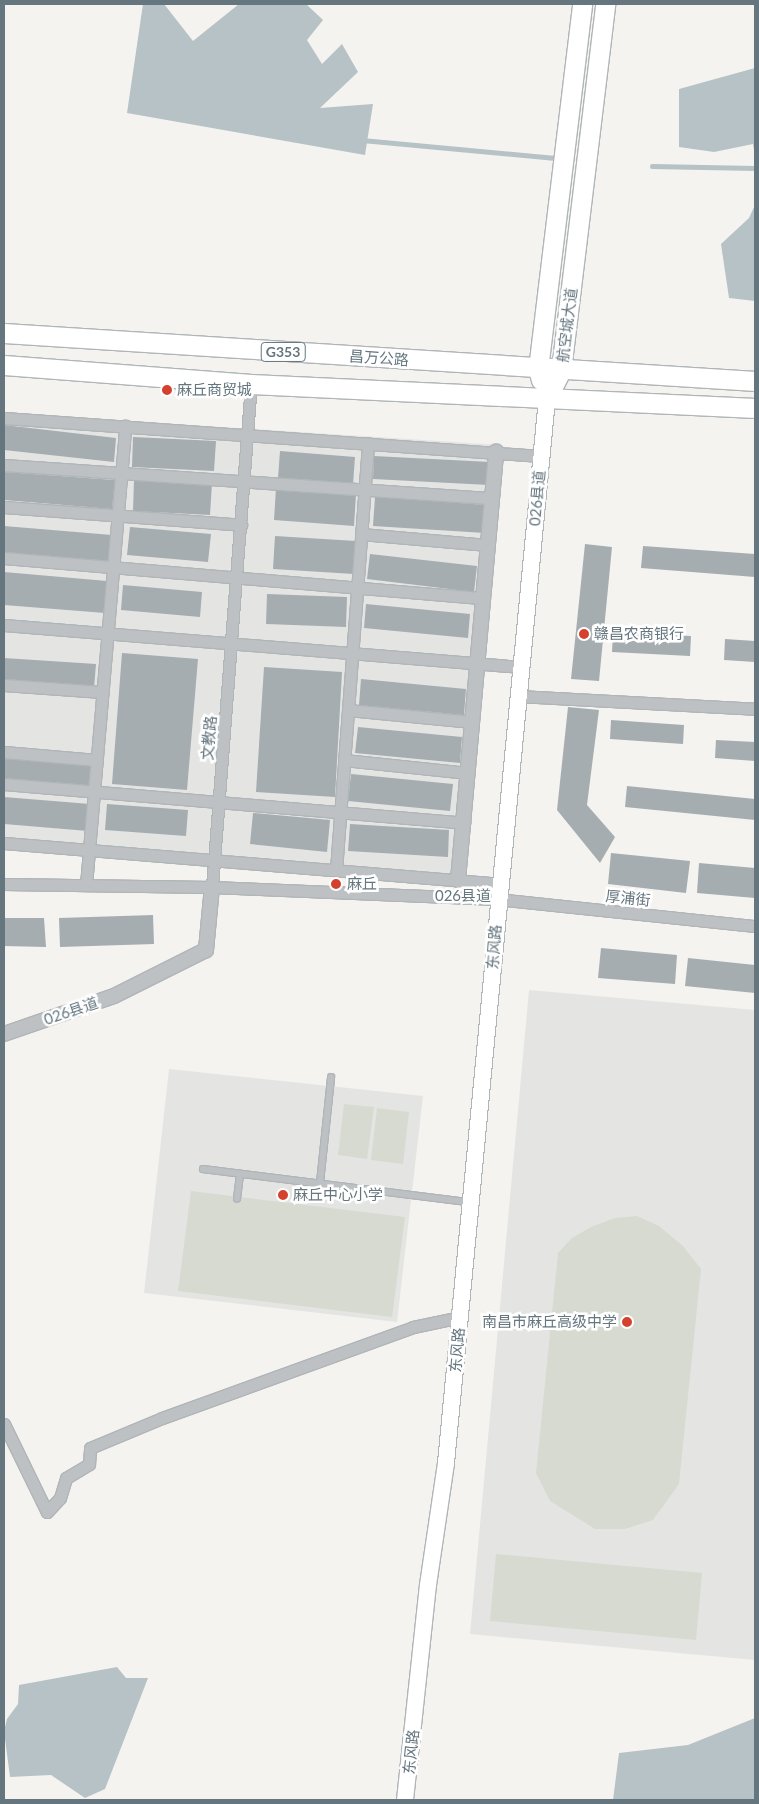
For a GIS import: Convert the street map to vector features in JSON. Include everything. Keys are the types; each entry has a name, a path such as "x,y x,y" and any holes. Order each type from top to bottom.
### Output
{"highway":[{"name":"航空城大道","path":"547,398 538,369 582,4"},
{"name":"航空城大道","path":"547,398 561,370 605,4"},
{"name":"昌万公路","path":"4,333 538,369 755,380"},
{"name":"昌万公路","path":"4,365 252,384 755,408"}],"main road":[{"name":"026县道","path":"498,891 547,398"},
{"name":"东风路","path":"406,1800 428,1585 446,1463 498,891"}],"street":[{"name":"文教路","path":"212,887 252,384"},
{"path":"4,418 541,456"},
{"path":"86,885 125,426"},
{"path":"336,870 368,443"},
{"path":"458,880 496,452"},
{"path":"4,465 492,498"},
{"path":"4,507 241,525"},
{"path":"361,534 488,546"},
{"path":"4,558 483,598"},
{"path":"4,625 232,642 521,667"},
{"path":"4,685 102,692"},
{"path":"518,696 755,709"},
{"path":"348,710 472,722"},
{"path":"4,752 96,760"},
{"path":"344,760 468,774"},
{"path":"4,784 464,823"},
{"path":"4,843 458,880 498,891"},
{"path":"4,884 212,887"},
{"name":"026县道","path":"4,1034 114,996 206,950 212,887 498,891"},
{"name":"厚浦街","path":"498,891 755,926"},
{"path":"4,1424 8,1444 47,1512 60,1498 66,1478 89,1464 90,1448 162,1418 413,1327 460,1316"}],"lane":[{"path":"320,1184 332,1078"},
{"path":"204,1169 471,1202"},
{"path":"237,1200 240,1174"}],"shaded area":[{"path":"143,4 164,4 193,41 239,4 306,4 323,20 307,40 322,64 342,44 358,72 320,108 373,104 365,155 127,113"},
{"path":"755,68 755,156 753,144 714,152 679,147 679,89"},
{"path":"755,205 755,301 729,298 721,244 749,218"},
{"name":"麻丘商贸城","path":"4,413 501,445 451,874 4,838"},
{"name":"南昌市麻丘高级中学","path":"529,990 755,1010 755,1660 470,1634"},
{"name":"麻丘中心小学","path":"169,1069 423,1096 397,1322 144,1293"},
{"path":"344,1104 374,1107 367,1159 338,1155"},
{"path":"377,1108 409,1112 403,1164 371,1160"},
{"path":"191,1191 405,1217 392,1317 178,1291"},
{"path":"637,1216 659,1226 683,1246 701,1269 679,1484 653,1520 625,1529 595,1529 550,1501 536,1473 558,1253 572,1238 591,1227 615,1218"},
{"path":"496,1554 702,1573 696,1640 490,1621"},
{"path":"117,1667 126,1678 148,1678 105,1789 85,1798 51,1775 10,1777 4,1731 7,1719 18,1704 19,1685"},
{"path":"755,1718 755,1800 613,1800 619,1753 688,1745"}],"building":[{"path":"4,425 116,438 114,462 4,450"},
{"path":"133,437 216,441 214,471 132,467"},
{"path":"280,451 355,457 353,484 278,478"},
{"path":"374,456 490,462 489,485 373,479"},
{"path":"4,472 115,480 112,509 4,500"},
{"path":"134,479 212,483 210,515 133,511"},
{"path":"276,488 356,494 354,526 274,520"},
{"path":"375,497 487,505 485,533 373,526"},
{"path":"4,526 112,535 109,563 4,554"},
{"path":"130,527 211,534 208,562 127,555"},
{"path":"275,536 356,541 354,574 273,569"},
{"path":"585,544 612,547 599,681 571,679"},
{"path":"643,546 755,554 755,577 641,568"},
{"path":"370,554 477,566 474,592 367,579"},
{"path":"4,572 107,581 105,613 4,605"},
{"path":"123,585 202,592 200,617 121,610"},
{"path":"267,594 347,597 346,627 266,624"},
{"path":"366,604 470,614 468,638 364,628"},
{"path":"613,632 691,636 690,656 612,652"},
{"path":"725,639 755,641 755,662 724,660"},
{"path":"122,653 198,659 187,790 112,784"},
{"path":"4,658 96,664 94,688 4,682"},
{"path":"264,667 342,672 335,797 256,792"},
{"path":"361,679 466,689 464,715 359,705"},
{"path":"568,707 599,710 587,805 615,837 600,863 557,810"},
{"path":"611,720 684,725 683,744 610,739"},
{"path":"358,727 462,737 460,763 355,753"},
{"path":"716,740 755,742 755,761 715,758"},
{"path":"4,754 91,761 89,786 4,779"},
{"path":"351,774 453,784 450,811 348,801"},
{"path":"627,786 755,799 755,820 625,807"},
{"path":"4,797 90,804 88,831 4,824"},
{"path":"107,804 188,810 186,836 105,830"},
{"path":"253,813 330,820 327,852 250,844"},
{"path":"350,824 449,830 448,857 348,851"},
{"path":"611,853 690,861 686,893 608,884"},
{"path":"699,863 755,868 755,898 697,893"},
{"path":"153,915 154,944 60,947 59,918"},
{"path":"4,918 44,918 46,947 4,946"},
{"path":"601,948 677,955 675,984 598,978"},
{"path":"688,958 755,965 755,993 685,986"}],"waterway":[{"path":"362,140 555,158"},
{"path":"652,166 755,168"}],"place":[{"name":"麻丘商贸城","path":"167,390"},
{"name":"赣昌农商银行","path":"584,634"},
{"name":"麻丘","path":"336,884"},
{"name":"麻丘中心小学","path":"283,1195"},
{"name":"南昌市麻丘高级中学","path":"627,1322"}]}
